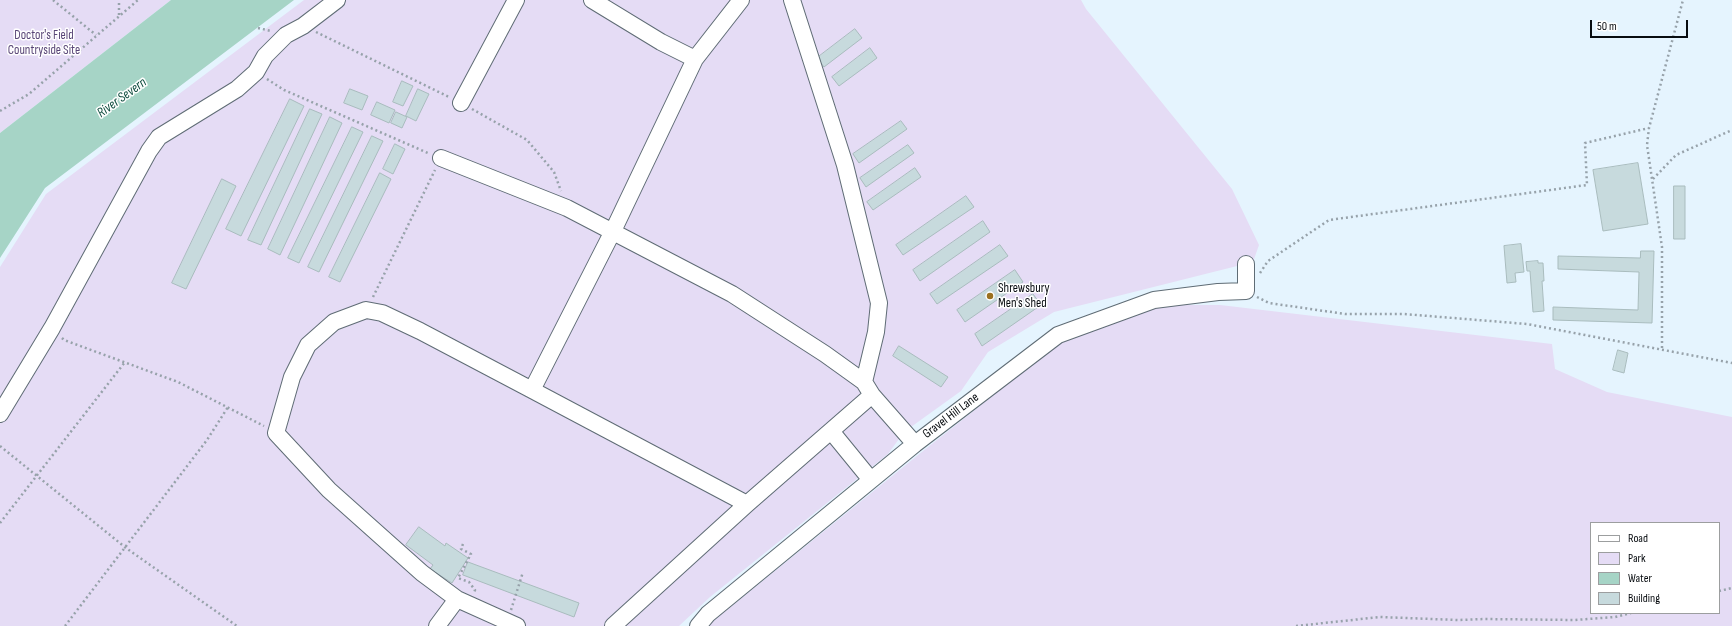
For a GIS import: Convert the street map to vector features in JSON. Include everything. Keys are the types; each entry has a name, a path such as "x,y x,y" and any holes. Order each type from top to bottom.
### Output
{"street":[{"path":"0,414 52,328 149,151 159,137 237,89 256,72 265,56 286,35 303,26 337,0"},
{"path":"461,103 516,0"},
{"path":"592,0 661,42 695,59"},
{"path":"532,390 613,231 695,59 741,0"},
{"path":"613,626 746,504 831,431 868,388 879,303 845,165 792,0"},
{"path":"440,158 567,208 732,294 825,354 868,388 914,444"},
{"path":"1246,264 1246,291"},
{"name":"Gravel Hill Lane","path":"698,626 708,614 914,444 1058,335 1154,300 1218,292 1246,291"},
{"path":"517,626 463,602 422,573 329,490 276,433 292,377 308,345 334,322 366,310 382,313 532,390 746,504"},
{"path":"831,431 871,480"},
{"path":"437,626 463,602"}],"path":[{"path":"53,0 96,35"},
{"path":"119,0 119,15"},
{"path":"0,112 29,94 138,0"},
{"path":"1662,348 1662,247 1648,145 1649,128 1683,0"},
{"path":"256,72 284,90 440,158 366,310"},
{"path":"1649,128 1585,143 1587,185 1329,220 1268,261 1246,291 1269,303 1345,314 1404,314 1527,324 1662,348 1732,363"},
{"path":"1652,180 1676,155 1732,130"},
{"path":"52,328 64,340 178,382 276,433"},
{"path":"0,523 125,362"},
{"path":"65,626 207,440 228,407"},
{"path":"0,446 126,548 237,626"},
{"path":"463,544 461,549 471,554 458,578 469,582 475,590 463,602"},
{"path":"516,594 523,572"},
{"path":"1720,591 1732,588"},
{"path":"1296,626 1380,617 1458,620 1575,620 1615,617 1627,614"}],"green space":[{"name":"Doctor's Field Countryside Site","path":"0,0 171,0 0,133"},
{"path":"304,0 1081,0 1086,9 1232,189 1259,245 1253,262 1054,312 988,352 961,391 904,432 888,454 710,597 679,626 0,626 0,267 46,194"},
{"path":"1158,305 1220,305 1552,344 1555,369 1607,392 1732,417 1732,626 707,626 923,451 1062,341"}],"water":[{"name":"River Severn","path":"171,0 294,0 45,188 0,258 0,133"}],"building":[{"path":"855,29 862,38 824,67 817,58"},
{"path":"870,48 877,58 839,86 832,77"},
{"path":"402,81 413,86 403,106 393,102"},
{"path":"350,89 368,96 362,110 344,103"},
{"path":"418,89 429,94 416,121 406,116"},
{"path":"290,99 304,106 241,236 226,229"},
{"path":"377,102 395,110 389,123 371,115"},
{"path":"310,109 322,114 261,245 248,240"},
{"path":"396,112 407,117 402,128 391,123"},
{"path":"330,117 342,123 280,255 268,249"},
{"path":"901,121 907,129 859,163 853,154"},
{"path":"352,127 363,132 299,263 288,258"},
{"path":"372,136 383,141 319,272 308,267"},
{"path":"395,144 405,149 393,174 383,169"},
{"path":"908,145 914,153 866,187 860,178"},
{"path":"1638,163 1648,224 1603,231 1593,170"},
{"path":"915,168 921,177 873,210 867,202"},
{"path":"380,173 391,179 340,282 329,277"},
{"path":"222,179 236,186 186,289 172,283"},
{"path":"1674,186 1685,186 1685,239 1674,239"},
{"path":"966,196 974,207 903,255 896,245"},
{"path":"983,221 990,232 920,281 913,270"},
{"path":"1521,244 1524,272 1515,273 1516,282 1507,283 1504,246"},
{"path":"1000,245 1008,256 937,304 930,294"},
{"path":"1641,251 1654,251 1652,323 1553,320 1553,307 1638,310 1639,272 1558,269 1558,256 1640,258"},
{"path":"1538,261 1538,263 1543,263 1544,281 1542,281 1544,311 1533,312 1530,271 1527,271 1526,262"},
{"name":"Shrewsbury Men's Shed","path":"1015,270 1023,282 965,322 957,310"},
{"path":"1033,294 1041,305 982,346 975,334"},
{"path":"899,346 948,377 941,387 893,356"},
{"path":"1618,350 1628,353 1624,373 1613,370"},
{"path":"419,527 445,546 446,543 468,558 452,583 430,569 433,565 406,545"},
{"path":"468,562 579,603 574,617 463,575"}],"place":[{"name":"Shrewsbury Men's Shed","path":"990,296"}]}
